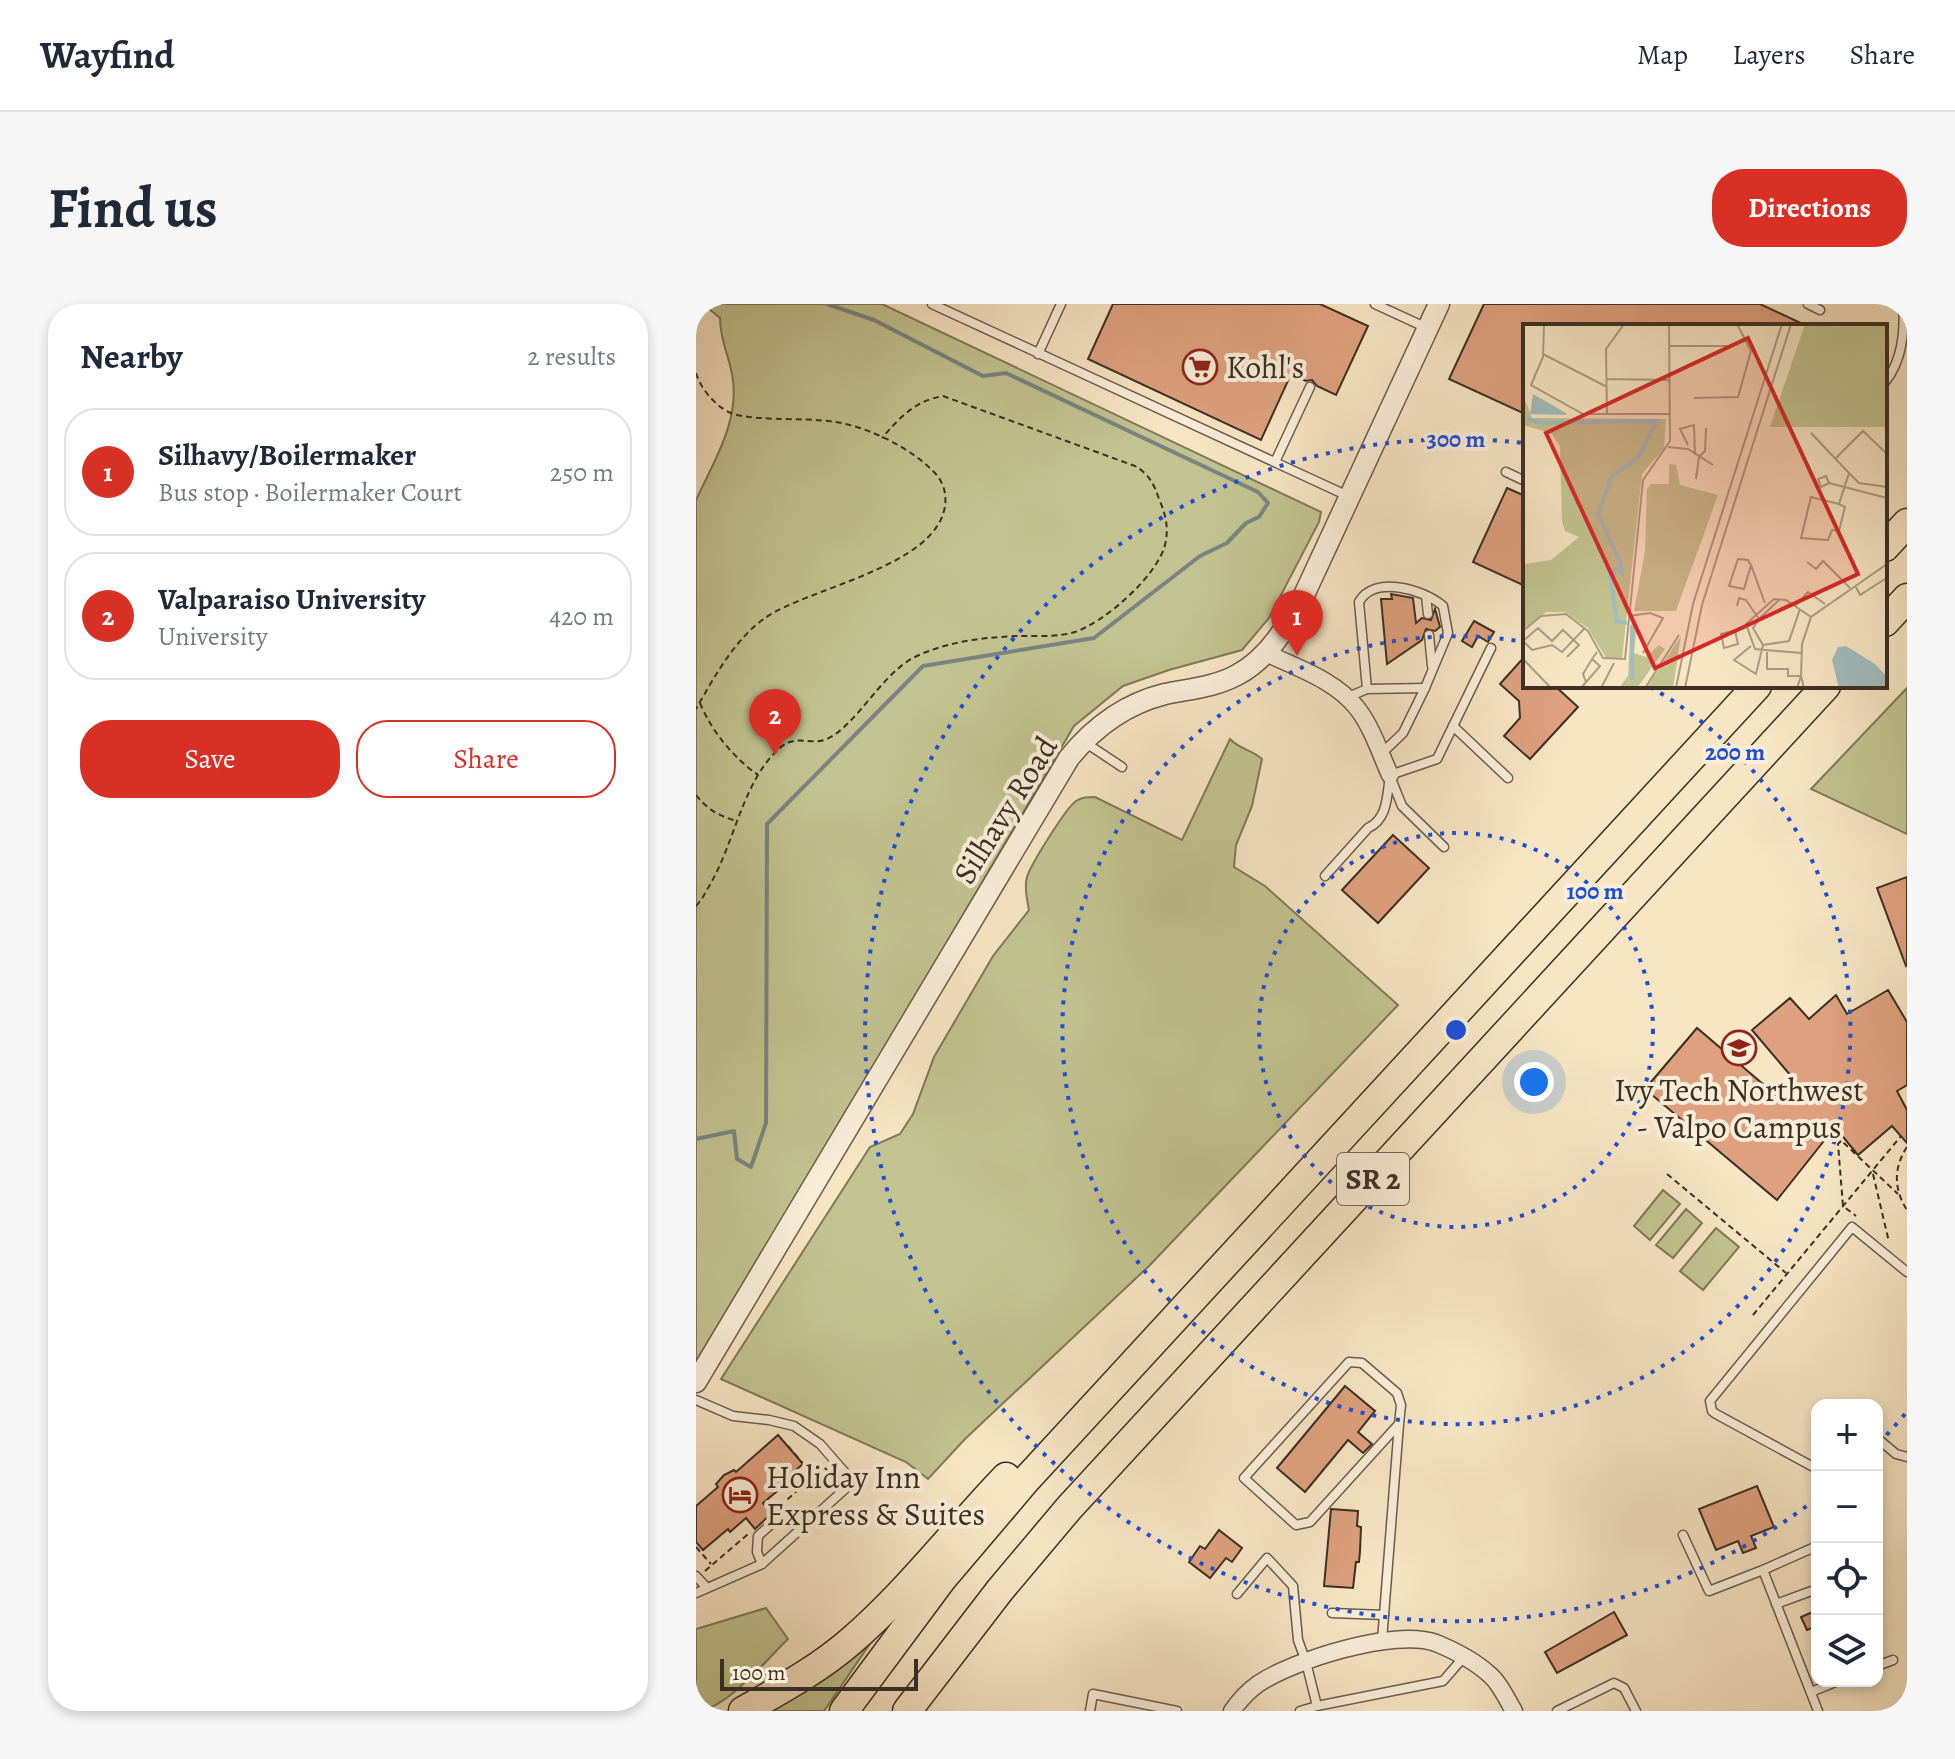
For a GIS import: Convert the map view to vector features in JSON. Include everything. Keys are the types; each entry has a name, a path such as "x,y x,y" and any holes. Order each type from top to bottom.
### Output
{"highway":[{"path":"1887,545 1907,523"},
{"path":"1887,620 1907,598"},
{"path":"1887,628 1907,611"},
{"name":"SR 2","path":"743,1711 785,1687 850,1642 1126,1351 1180,1313 1755,688"},
{"name":"SR 2","path":"917,1711 929,1680 1069,1508 1824,688"},
{"path":"844,1711 942,1579 1026,1480 1180,1313"},
{"path":"907,1711 929,1680"}],"street":[{"name":"Silhavy Road","path":"696,1382 1052,784 1083,741 1116,714 1139,702 1217,684 1239,674 1266,653 1285,629 1304,595 1439,304"},
{"path":"1266,653 1334,687 1346,697 1367,724 1390,775"},
{"path":"1232,1711 1259,1684 1306,1662 1400,1638 1434,1642 1491,1675 1514,1711"}],"lane":[{"path":"932,304 1349,496"},
{"path":"1038,354 1061,304"},
{"path":"1375,304 1427,328"},
{"path":"1808,304 1820,310"},
{"path":"1887,380 1893,372 1905,328 1903,304"},
{"path":"1275,462 1310,387"},
{"path":"1506,472 1523,480"},
{"path":"1367,689 1359,602 1364,593 1402,587 1443,606 1448,633 1425,688 1403,733 1380,755"},
{"path":"1426,596 1428,614"},
{"path":"1429,635 1432,671"},
{"path":"1390,775 1437,759 1491,648"},
{"path":"1346,697 1367,689 1425,688"},
{"path":"1453,726 1508,778"},
{"path":"1083,741 1122,767"},
{"path":"1390,775 1402,806 1444,847"},
{"path":"1325,876 1384,812 1390,775"},
{"path":"1811,1466 1716,1414 1709,1406 1710,1401 1852,1227 1907,1272"},
{"path":"1382,1641 1401,1405 1397,1393 1362,1363 1349,1362 1244,1478 1296,1525 1310,1522 1399,1424"},
{"path":"696,1400 733,1416 794,1426 820,1444 848,1476 845,1489 762,1564 696,1593"},
{"path":"1883,1443 1896,1454 1907,1457"},
{"path":"762,1564 756,1542 758,1536 779,1517 802,1529"},
{"path":"1683,1535 1709,1591 1811,1549"},
{"path":"1237,1594 1267,1558 1293,1586 1298,1640 1317,1706"},
{"path":"1763,1570 1818,1711"},
{"path":"696,1576 707,1588"},
{"path":"1776,1604 1811,1591"},
{"path":"1332,1613 1384,1615"},
{"path":"1300,1711 1443,1681 1463,1658"},
{"path":"1883,1664 1893,1660"},
{"path":"1557,1711 1614,1683 1624,1688 1636,1711"},
{"path":"1811,1692 1823,1687"},
{"path":"1090,1711 1093,1694 1173,1711"}],"path":[{"path":"696,373 705,392 719,406 735,415 823,420 846,424 882,438 931,468 943,483 946,499 944,513 932,533 917,547 888,565 794,601 764,618 728,658 696,709"},
{"path":"696,906 717,872 741,810 759,776 780,748 791,741 825,741 912,658 963,641 1075,632 1098,620 1126,597 1159,559 1164,547 1168,523 1154,484 1146,473 1092,449 943,396 926,399 913,406 882,438"},
{"path":"700,702 708,723 734,755 759,776"},
{"path":"696,795 719,816 738,821"},
{"path":"1829,1129 1872,1173 1898,1194 1907,1210"},
{"path":"1753,1315 1901,1136"},
{"path":"1841,1141 1838,1144 1843,1206"},
{"path":"1898,1194 1898,1166 1907,1147"},
{"path":"1872,1173 1890,1245"},
{"path":"1667,1174 1786,1273"},
{"path":"788,1446 814,1476"},
{"path":"696,1547 712,1565"}],"green space":[{"path":"703,304 882,304 1321,512 1319,522 1269,618 1242,650 1123,686 1074,726 696,1369 696,500 724,439 734,391 720,318"},
{"path":"1907,688 1907,834 1811,789"},
{"path":"1230,739 1262,759 1252,806 1236,845 1234,867 1265,886 1398,1005 1149,1266 965,1439 928,1479 906,1462 721,1379 870,1147 900,1134 913,1114 934,1057 993,956 1029,910 1027,877 1071,806 1081,799 1095,797 1182,840"},
{"path":"1663,1190 1680,1204 1650,1240 1634,1226"},
{"path":"1686,1209 1702,1223 1673,1258 1656,1245"},
{"path":"1716,1228 1739,1247 1703,1290 1680,1271"},
{"path":"766,1608 788,1639 720,1703 696,1711 696,1629"},
{"path":"893,1610 824,1711 762,1711"}],"building":[{"name":"Kohl's","path":"1113,304 1320,304 1368,326 1336,395 1317,386 1312,380 1306,381 1291,374 1261,440 1088,359"},
{"path":"1484,304 1760,304 1803,324 1523,324 1523,413 1449,379"},
{"path":"1507,488 1523,495 1523,585 1473,562"},
{"path":"1391,594 1413,598 1416,623 1422,618 1431,620 1435,609 1440,627 1435,631 1426,629 1422,640 1387,664 1381,599 1392,599"},
{"path":"1474,621 1494,632 1488,642 1478,636 1472,647 1462,641"},
{"path":"1523,658 1523,688 1557,688 1578,707 1530,759 1504,736 1520,718 1519,701 1500,684"},
{"path":"1393,835 1429,868 1378,923 1342,890"},
{"path":"1907,877 1907,965 1906,966 1877,888"},
{"path":"1888,990 1907,1022 1907,1085 1897,1091 1907,1110 1907,1143 1892,1126 1858,1155 1835,1127 1777,1200 1645,1089 1697,1028 1783,1101 1797,1083 1752,1030 1790,998 1809,1019 1836,995 1847,1014"},
{"path":"1345,1386 1375,1411 1358,1432 1372,1444 1363,1453 1348,1440 1305,1492 1277,1468"},
{"name":"Holiday Inn Express & Suites","path":"778,1435 803,1464 778,1485 781,1488 763,1503 772,1513 755,1529 746,1518 703,1550 696,1542 696,1506 718,1487 716,1484 724,1475 734,1470 736,1472"},
{"path":"1757,1486 1774,1527 1751,1536 1756,1548 1743,1553 1738,1541 1716,1550 1699,1509"},
{"path":"1331,1509 1358,1511 1360,1551 1353,1588 1324,1586"},
{"path":"1219,1530 1242,1548 1232,1562 1226,1558 1210,1578 1189,1562 1200,1546 1205,1549"},
{"path":"1614,1612 1627,1635 1557,1673 1545,1652"},
{"path":"1811,1613 1811,1628 1807,1630 1801,1617"}],"waterway":[{"path":"696,1139 734,1131 737,1159 751,1167 766,1123 767,824 923,666 1094,638 1200,556 1227,543 1246,523 1259,517 1268,503 1258,492 1006,373 983,376 874,320 827,304"}],"place":[{"name":"Kohl's","path":"1200,367"},
{"name":"Silhavy/Boilermaker","path":"1297,656"},
{"name":"Valparaiso University","path":"775,755"},
{"name":"Ivy Tech Northwest - Valpo Campus","path":"1739,1048"},
{"name":"Holiday Inn Express & Suites","path":"740,1495"}]}
